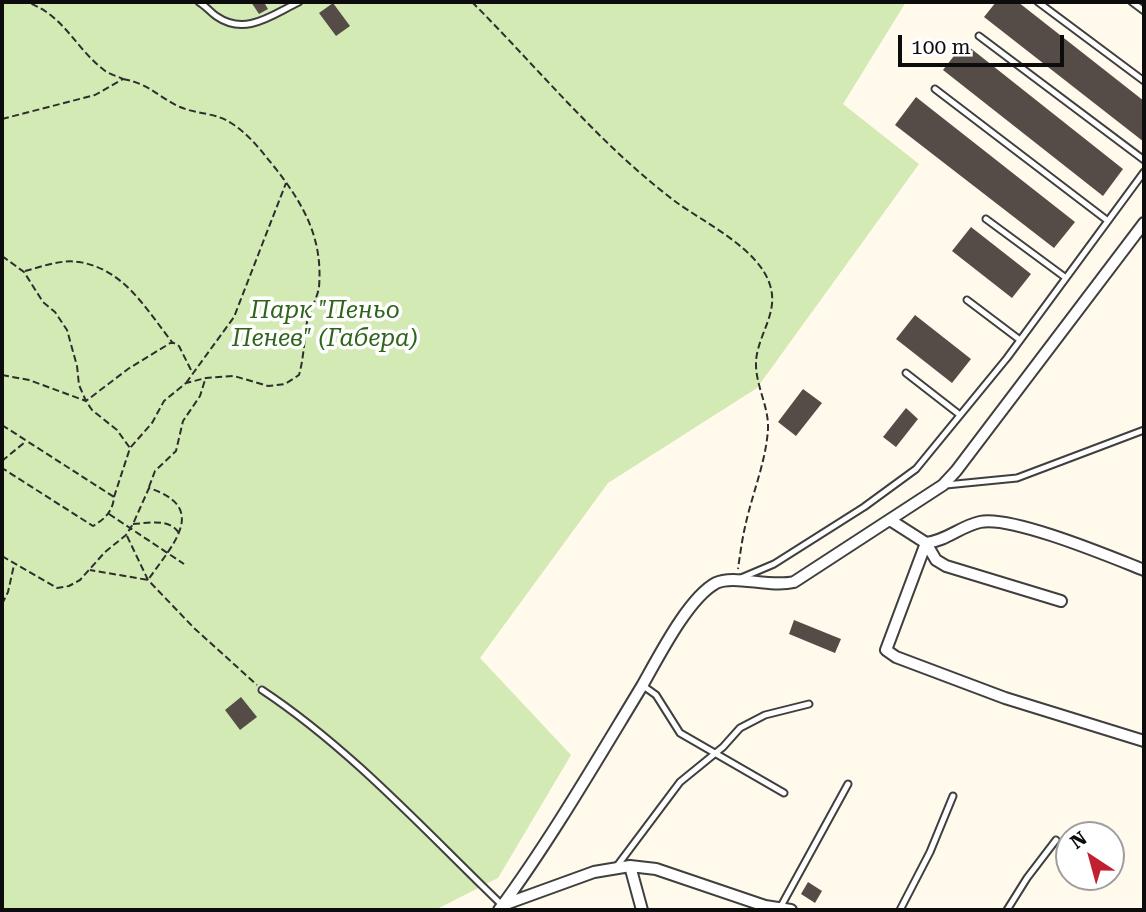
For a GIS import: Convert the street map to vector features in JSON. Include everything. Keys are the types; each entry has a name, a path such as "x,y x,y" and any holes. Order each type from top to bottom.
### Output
{"street":[{"path":"500,909 688,611 703,594 723,580 781,585 794,582 943,485 1144,223"},
{"path":"890,520 926,543 936,560 946,566 1061,601"},
{"path":"926,543 945,538 981,522 998,521 1090,549 1144,570"},
{"path":"926,543 887,641 886,649 889,654 1005,698 1144,741"},
{"path":"500,909 566,881 617,866 666,872 765,906 786,909"},
{"path":"630,866 642,910"}],"lane":[{"path":"199,2 229,23 243,25 261,22 299,2"},
{"path":"1038,2 1144,81"},
{"path":"1132,2 1144,11"},
{"path":"979,36 1144,160"},
{"path":"936,89 1108,221"},
{"path":"736,580 774,564 895,486 916,469 1020,340 1144,172"},
{"path":"986,219 1066,278"},
{"path":"967,300 1020,340"},
{"path":"906,373 960,415"},
{"path":"943,485 1017,478 1144,430"},
{"path":"642,685 656,695 680,733 784,793"},
{"path":"262,690 301,715 339,748 500,909"},
{"path":"617,866 680,782 715,754 740,728 753,719 810,704"},
{"path":"786,909 848,784"},
{"path":"900,910 930,852 953,796"},
{"path":"1007,910 1055,841"}],"path":[{"path":"27,2 43,8 60,21 105,71 123,79 140,82 183,108 230,121 253,141 304,208 314,234 319,285 316,302 307,320 306,342 299,375 285,384 268,386 234,376 205,378 186,383"},
{"path":"472,2 583,119 666,194 751,256 765,273 770,286 772,313 756,359 757,381 768,425 766,446 744,528 736,580"},
{"path":"2,119 95,95 123,79"},
{"path":"2,468 93,526 108,514 114,505 114,497 130,448 152,423 164,401 186,383 234,317 286,182"},
{"path":"2,256 23,272 43,302 55,312 67,330 79,385 86,401 92,410 117,430 130,448"},
{"path":"23,272 77,261 99,267 120,278 172,342 179,346 192,372"},
{"path":"86,401 128,369 172,342"},
{"path":"2,375 29,380 86,401"},
{"path":"2,556 57,588 80,580 130,529 155,471 176,451 183,421 200,396 205,378"},
{"path":"2,425 114,497"},
{"path":"2,461 26,441"},
{"path":"148,580 179,534 184,520 181,509 167,494 149,488"},
{"path":"108,514 184,564"},
{"path":"133,524 166,523 174,526 179,534"},
{"path":"126,535 148,580 187,621 262,690"},
{"path":"2,604 15,564"},
{"path":"90,570 148,580"}],"green space":[{"name":"Парк \"Пеньо Пенев\" (Габера)","path":"2,2 906,2 843,104 919,164 757,388 608,483 480,658 571,755 498,878 435,910 2,910"}],"building":[{"path":"251,2 269,2 265,4 268,9 259,14"},
{"path":"996,2 1018,2 1144,101 1144,142 984,17"},
{"path":"333,3 350,26 336,36 319,13"},
{"path":"964,43 1123,169 1103,196 943,70"},
{"path":"916,97 1075,222 1054,248 895,125"},
{"path":"971,227 1031,274 1012,298 952,251"},
{"path":"915,315 971,359 952,383 896,339"},
{"path":"803,389 822,403 796,436 778,422"},
{"path":"906,408 918,419 896,447 883,437"},
{"path":"794,620 841,639 835,653 789,634"},
{"path":"241,697 257,717 240,730 225,710"},
{"path":"808,882 822,891 815,903 801,894"}]}
